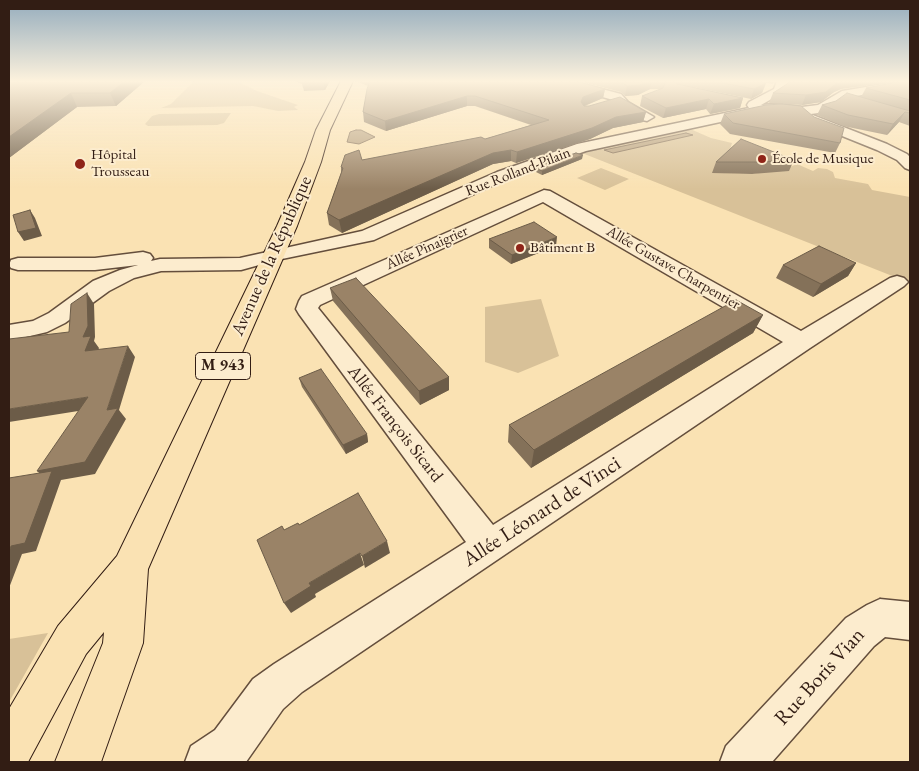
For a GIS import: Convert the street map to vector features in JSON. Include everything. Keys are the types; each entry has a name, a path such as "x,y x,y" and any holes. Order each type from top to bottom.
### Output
{"main road":[{"name":"Avenue de la République","path":"9,750 40,699 72,640 130,568 274,255 313,162 315,151 329,117"},
{"name":"Avenue de la République","path":"313,162 330,150 343,117"},
{"name":"Avenue de la République","path":"78,762 123,643 130,568"}],"street":[{"path":"648,117 668,129"},
{"name":"Rue Rolland-Pilain","path":"274,255 350,240 383,230 489,181 582,147 721,117"},
{"path":"809,117 815,122 889,150 910,165"},
{"name":"Allée Pinaigrier","path":"310,301 544,195"},
{"name":"Allée Gustave Charpentier","path":"544,195 801,342"},
{"path":"18,264 95,264 154,257 274,255"},
{"path":"9,333 39,327 57,318 101,286 127,274 160,265 241,264 274,255"},
{"path":"95,264 113,280"},
{"name":"Allée Léonard de Vinci","path":"207,762 231,746 257,708 276,687 801,342 897,282"},
{"name":"Allée François Sicard","path":"310,301 307,309 490,546"},
{"name":"Rue Boris Vian","path":"742,762 820,679 860,632 880,618 910,621"}],"shaded area":[{"path":"151,117 228,117 224,123 217,125 148,126 145,124"},
{"path":"688,128 711,138 732,143 723,173 753,174 797,164 813,171 818,168 827,169 833,172 835,178 868,184 872,190 910,197 910,283 582,153 595,147"},
{"path":"361,130 375,137 359,144 347,142 350,132"},
{"path":"686,133 693,135 613,153 604,150"},
{"path":"601,168 629,179 605,190 577,178"},
{"path":"541,299 559,356 518,373 485,362 485,307"},
{"path":"48,633 9,702 9,639"}],"building":[{"path":"9,117 37,117 9,137"},
{"path":"375,117 398,117 385,121"},
{"path":"540,117 616,117 592,128 517,152 511,150 493,153 339,220 327,213 343,168 341,167 345,155 359,150 362,160 481,137 485,139 549,120"},
{"path":"727,117 814,117 844,128 840,143 733,123"},
{"path":"858,117 900,117 893,124"},
{"path":"741,139 794,160 716,162"},
{"path":"576,153 583,155 542,171 534,167"},
{"path":"30,210 36,228 18,232 13,215"},
{"path":"534,222 557,237 512,255 489,239"},
{"path":"819,246 856,263 821,284 783,265"},
{"path":"356,278 449,377 419,391 330,288"},
{"path":"87,293 88,326 83,337 91,336 85,351 128,346 107,410 118,408 85,462 37,471 88,397 9,409 9,339 69,332 71,304"},
{"path":"736,300 763,315 534,450 509,425"},
{"path":"321,369 367,434 343,445 299,378"},
{"path":"52,471 25,543 11,546 9,551 9,478"},
{"path":"358,493 387,541 362,556 360,553 309,583 311,586 284,603 257,540 282,526 284,530 298,523 299,525"}],"place":[{"name":"École de Musique","path":"762,159"},
{"name":"Hôpital Trousseau","path":"80,164"},
{"name":"Bâtiment B","path":"520,248"}]}
